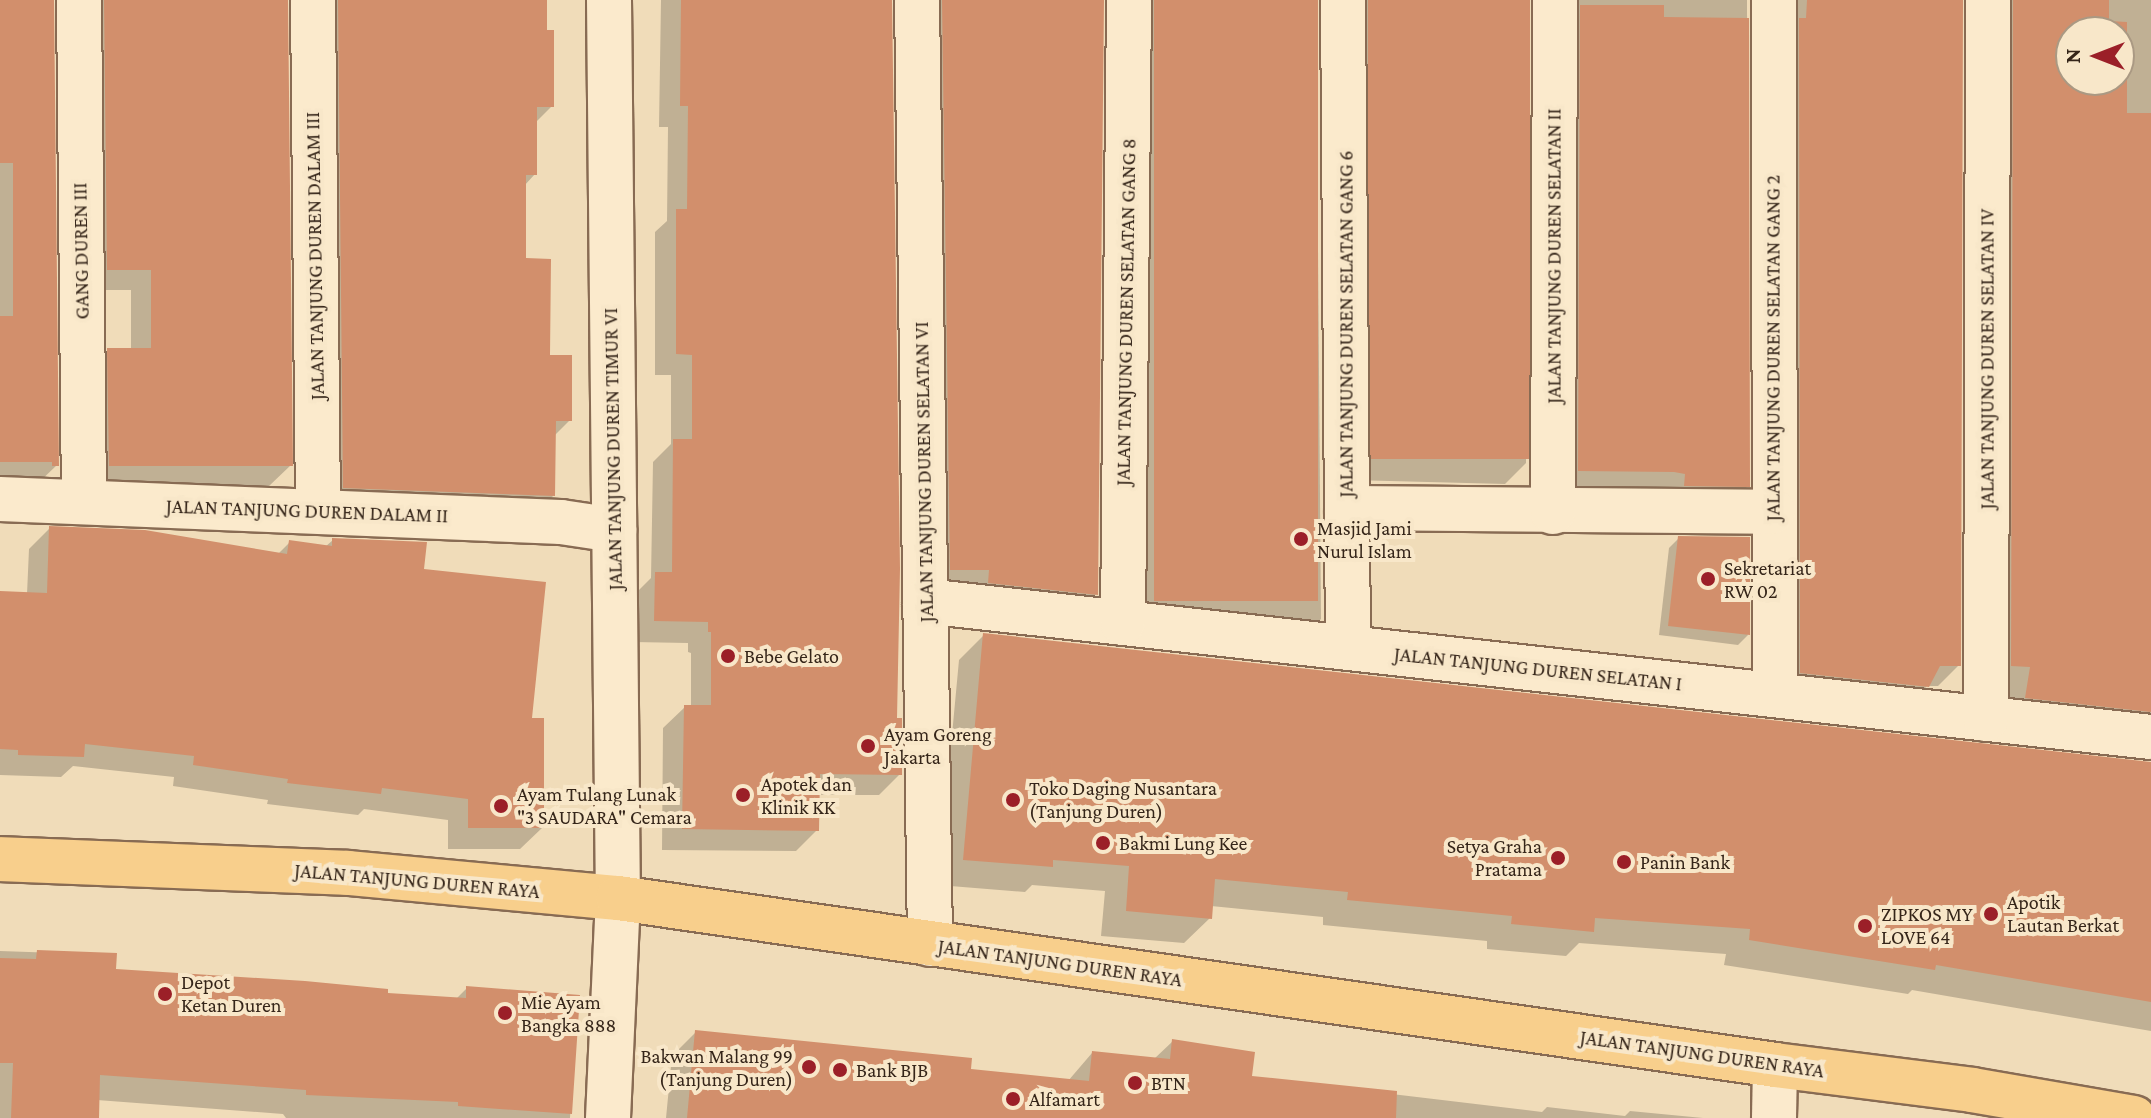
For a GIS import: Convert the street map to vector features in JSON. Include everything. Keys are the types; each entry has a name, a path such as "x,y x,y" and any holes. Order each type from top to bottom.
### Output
{"main road":[{"name":"JALAN TANJUNG DUREN RAYA","path":"0,859 348,873 618,898 1775,1065 1972,1090 2124,1117"}],"street":[{"name":"GANG DUREN III","path":"79,0 84,502"},
{"name":"JALAN TANJUNG DUREN DALAM III","path":"313,0 318,511"},
{"name":"JALAN TANJUNG DUREN TIMUR VI","path":"608,1118 618,898 609,0"},
{"name":"JALAN TANJUNG DUREN SELATAN VI","path":"917,0 930,944"},
{"name":"JALAN TANJUNG DUREN SELATAN GANG 8","path":"1123,623 1129,0"},
{"name":"JALAN TANJUNG DUREN SELATAN GANG 6","path":"1343,0 1348,648"},
{"name":"JALAN TANJUNG DUREN SELATAN II","path":"1553,512 1555,0"},
{"name":"JALAN TANJUNG DUREN SELATAN GANG 2","path":"1774,0 1775,695"},
{"name":"JALAN TANJUNG DUREN SELATAN IV","path":"1986,719 1988,0"},
{"name":"JALAN TANJUNG DUREN DALAM II","path":"0,499 561,522 614,530"},
{"path":"1347,508 1773,512"},
{"name":"JALAN TANJUNG DUREN SELATAN I","path":"925,601 2151,737"},
{"path":"1774,1118 1775,1065"}],"building":[{"path":"0,0 54,0 59,466 52,466 52,462 0,462 0,316 13,316 13,163 0,163"},
{"path":"104,0 288,0 293,466 109,466 107,348 151,348 151,270 107,270"},
{"path":"338,0 547,0 547,30 554,30 554,107 537,107 537,175 526,175 526,258 551,259 550,355 572,355 572,421 556,421 555,496 343,488"},
{"path":"681,0 892,0 900,569 897,718 902,718 902,775 820,774 819,831 682,829 684,705 711,705 711,632 708,632 708,622 654,621 655,572 672,572 673,439 692,439 692,355 676,354 676,209 687,209 688,106 680,106"},
{"path":"942,0 1104,0 1098,595 988,583 989,570 950,570"},
{"path":"1154,0 1318,0 1318,601 1154,601"},
{"path":"1368,0 1530,0 1530,459 1368,459"},
{"path":"1807,0 1963,0 1961,666 1940,666 1929,687 1800,673 1799,18 1806,18"},
{"path":"2013,0 2109,0 2109,16 2055,16 2055,96 2127,96 2127,113 2151,113 2151,712 2025,698 2030,667 2011,666"},
{"path":"1580,5 1664,5 1664,17 1749,18 1750,487 1684,486 1685,474 1674,472 1578,471"},
{"path":"49,526 145,530 287,554 289,540 332,546 332,538 427,542 424,569 546,582 532,718 544,718 544,828 468,828 468,799 382,788 381,794 287,783 288,779 193,765 194,756 85,744 84,757 18,755 18,750 0,749 0,591 47,593"},
{"name":"Sekretariat RW 02","path":"1678,536 1750,537 1750,635 1668,626"},
{"path":"983,633 2151,762 2151,1002 1936,965 1935,970 1749,940 1750,929 1595,918 1594,932 1511,924 1512,916 1347,900 1348,892 1215,879 1212,919 1126,911 1129,866 1053,860 1053,867 963,860"},
{"path":"37,950 117,953 116,969 305,981 388,989 388,993 466,998 466,986 580,995 572,1114 458,1106 458,1102 306,1095 306,1090 100,1075 99,1118 11,1118 13,1063 0,1063 0,958 36,959"},
{"path":"695,1030 972,1058 971,1069 1089,1081 1092,1051 1170,1059 1172,1039 1255,1052 1252,1076 1397,1091 1396,1118 687,1118"}],"place":[{"name":"Masjid Jami Nurul Islam","path":"1301,539"},
{"name":"Sekretariat RW 02","path":"1708,579"},
{"name":"Bebe Gelato","path":"728,656"},
{"name":"Ayam Goreng Jakarta","path":"868,746"},
{"name":"Apotek dan Klinik KK","path":"743,795"},
{"name":"Toko Daging Nusantara (Tanjung Duren)","path":"1013,800"},
{"name":"Ayam Tulang Lunak \"3 SAUDARA\" Cemara","path":"501,806"},
{"name":"Bakmi Lung Kee","path":"1103,843"},
{"name":"Setya Graha Pratama","path":"1558,858"},
{"name":"Panin Bank","path":"1624,862"},
{"name":"Apotik Lautan Berkat","path":"1991,914"},
{"name":"ZIPKOS MY LOVE 64","path":"1865,926"},
{"name":"Depot Ketan Duren","path":"165,994"},
{"name":"Mie Ayam Bangka 888","path":"505,1013"},
{"name":"Bakwan Malang 99 (Tanjung Duren)","path":"809,1067"},
{"name":"Bank BJB","path":"840,1070"},
{"name":"BTN","path":"1135,1083"},
{"name":"Alfamart","path":"1013,1099"}]}
